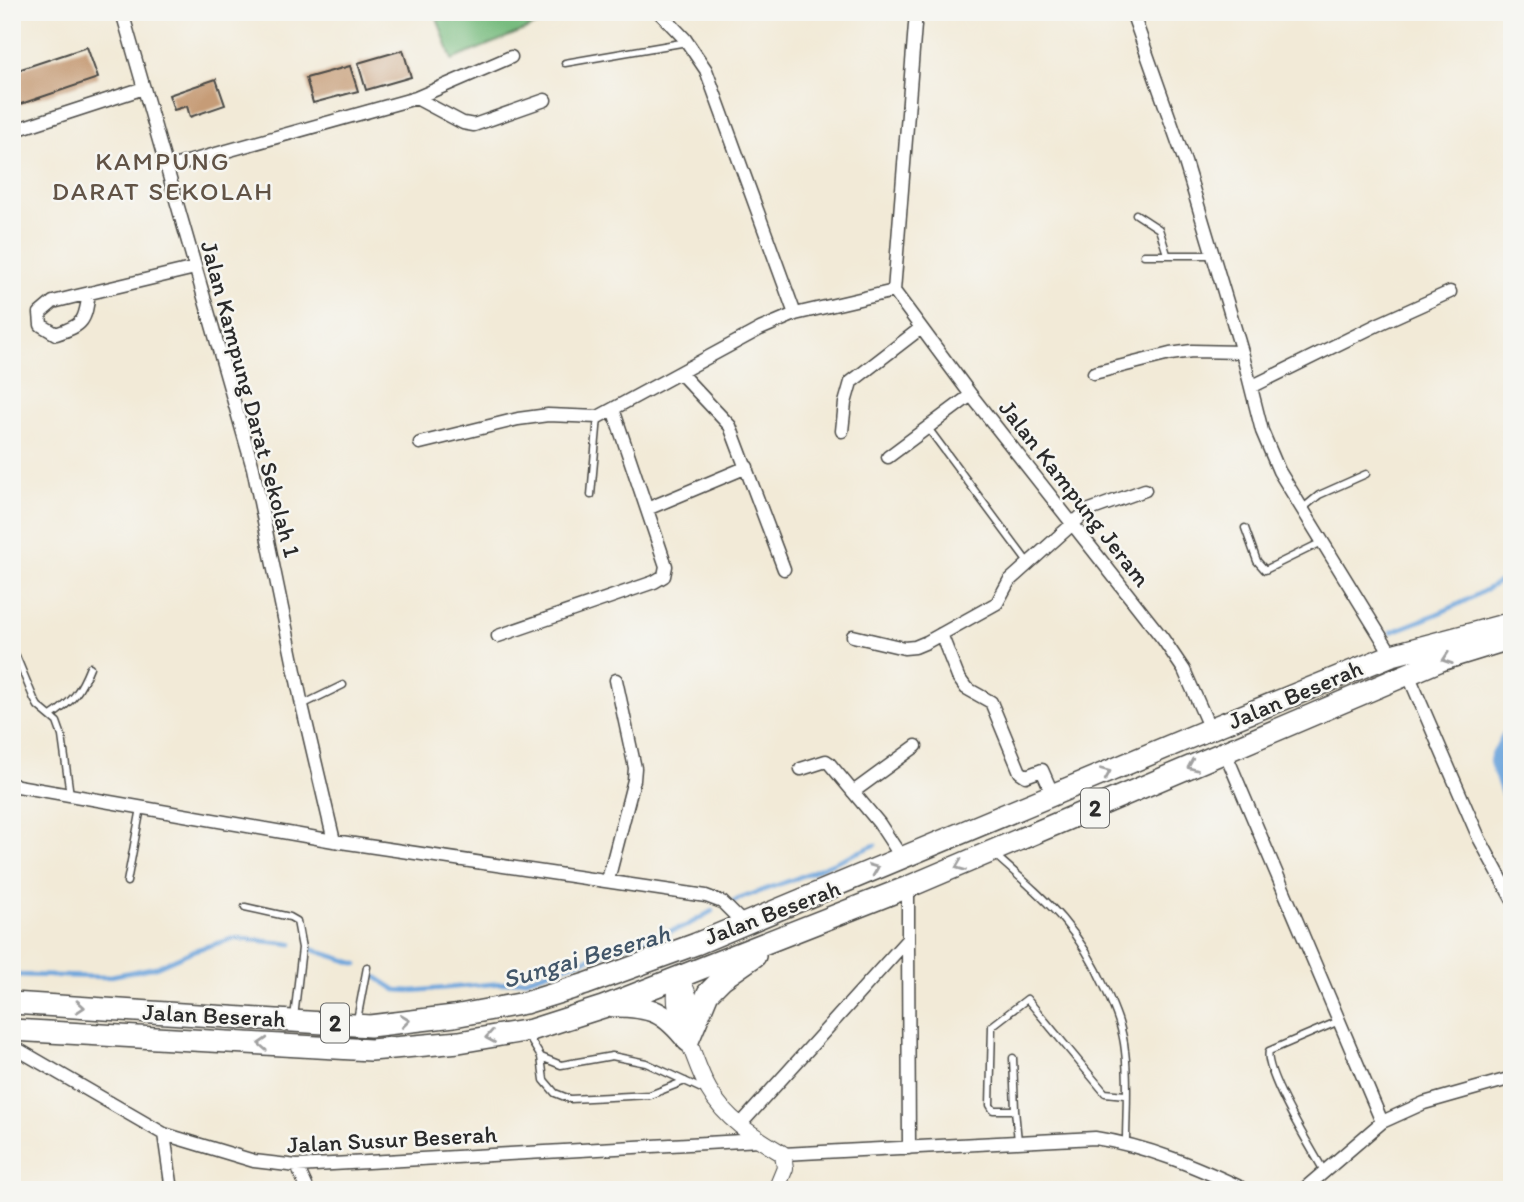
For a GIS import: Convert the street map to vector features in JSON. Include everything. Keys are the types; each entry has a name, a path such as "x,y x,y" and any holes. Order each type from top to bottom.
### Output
{"highway":[{"name":"Jalan Beserah","path":"12,1003 370,1026 454,1016 525,1003 696,944 1210,729 1392,656 1512,623"},
{"name":"Jalan Beserah","path":"12,1030 371,1050 458,1042 524,1031 603,1007 908,887 1441,660 1512,638"},
{"path":"603,1007 628,1006 660,1014 671,1020 688,1041 708,993 723,979 785,935"},
{"path":"649,961 678,977 696,944"}],"street":[{"name":"Jalan Kampung Darat Sekolah 1","path":"122,12 253,468 302,705 334,841"},
{"path":"659,12 687,42 706,71 795,314"},
{"path":"420,443 526,417 598,417 760,329 795,314 894,291 916,12"},
{"path":"1132,12 1185,162 1242,352 1262,432 1279,471 1301,509 1392,656"},
{"path":"166,168 416,98 511,57"},
{"path":"12,131 144,88"},
{"path":"416,98 463,123 474,125 545,100"},
{"path":"89,293 195,268"},
{"name":"Jalan Kampung Jeram","path":"894,291 971,395 1163,639 1184,670 1210,729"},
{"path":"1251,387 1450,292"},
{"path":"842,431 845,403 851,382 921,328"},
{"path":"1094,373 1170,354 1192,351 1242,352"},
{"path":"681,374 730,426 784,569"},
{"path":"888,457 971,395"},
{"path":"498,636 654,582 664,576 666,566 613,409"},
{"path":"647,509 747,467"},
{"path":"853,636 904,648 915,647 941,634 997,603 1009,581 1087,511 1145,490"},
{"path":"941,634 958,677 966,688 991,702 1020,772 1026,776 1042,770 1053,795"},
{"path":"1408,674 1479,838 1512,899"},
{"path":"608,880 635,768 616,680"},
{"path":"853,792 916,746"},
{"path":"1225,752 1382,1122"},
{"path":"801,769 825,761 879,823 902,858"},
{"path":"12,785 334,841 706,895 722,902 743,923"},
{"path":"908,887 909,1148"},
{"path":"739,1126 908,939"},
{"path":"678,977 675,1003 711,1093 739,1126 783,1154 1076,1138 1126,1143 1154,1151 1241,1189"},
{"name":"Jalan Susur Beserah","path":"12,1046 164,1134 227,1154 276,1165 760,1140"},
{"path":"1303,1190 1382,1122 1424,1103 1512,1078"},
{"path":"164,1134 172,1190"},
{"path":"776,1190 785,1168 783,1154"},
{"path":"297,1166 308,1190"}],"lane":[{"path":"565,64 687,42"},
{"path":"1136,214 1159,229 1167,254"},
{"path":"1144,255 1212,255"},
{"path":"591,495 598,417"},
{"path":"928,427 1030,564"},
{"path":"1301,509 1320,495 1366,474"},
{"path":"1245,528 1257,561 1265,570 1322,542"},
{"path":"16,656 38,706 57,722 62,736 70,795"},
{"path":"51,716 81,689 90,667"},
{"path":"302,705 343,685"},
{"path":"127,882 141,806"},
{"path":"992,853 1052,905 1083,944 1097,969 1120,1021 1126,1053 1126,1143"},
{"path":"245,907 297,921 302,948 294,1020"},
{"path":"357,1025 367,967"},
{"path":"1015,1110 992,1110 989,1105 992,1026 1027,999 1105,1093 1125,1095"},
{"path":"1324,1172 1278,1086 1267,1058 1269,1051 1339,1021"},
{"path":"524,1031 541,1058 544,1080 555,1093 570,1099 650,1095 685,1081"},
{"path":"541,1058 561,1065 612,1056 646,1063 711,1093"},
{"path":"1013,1059 1018,1141"}],"green space":[{"path":"435,12 568,12 452,60"}],"building":[{"path":"87,47 98,78 12,107 12,72"},
{"path":"403,50 411,77 366,90 358,63"},
{"path":"350,66 358,91 313,103 306,78"},
{"path":"216,79 225,105 190,117 187,106 174,110 169,95"}],"waterway":[{"name":"Sungai Beserah","path":"1391,632 1453,607 1512,573"},
{"name":"Sungai Beserah","path":"1512,741 1502,761 1512,789"},
{"name":"Sungai Beserah","path":"733,901 875,845"},
{"name":"Sungai Beserah","path":"376,977 396,990 412,991 526,979 686,926 712,911"},
{"name":"Sungai Beserah","path":"12,975 106,977 156,967 195,950 235,938 292,944"},
{"name":"Sungai Beserah","path":"311,949 357,964"}],"district":[{"name":"KAMPUNG DARAT SEKOLAH","path":"163,176"}]}
